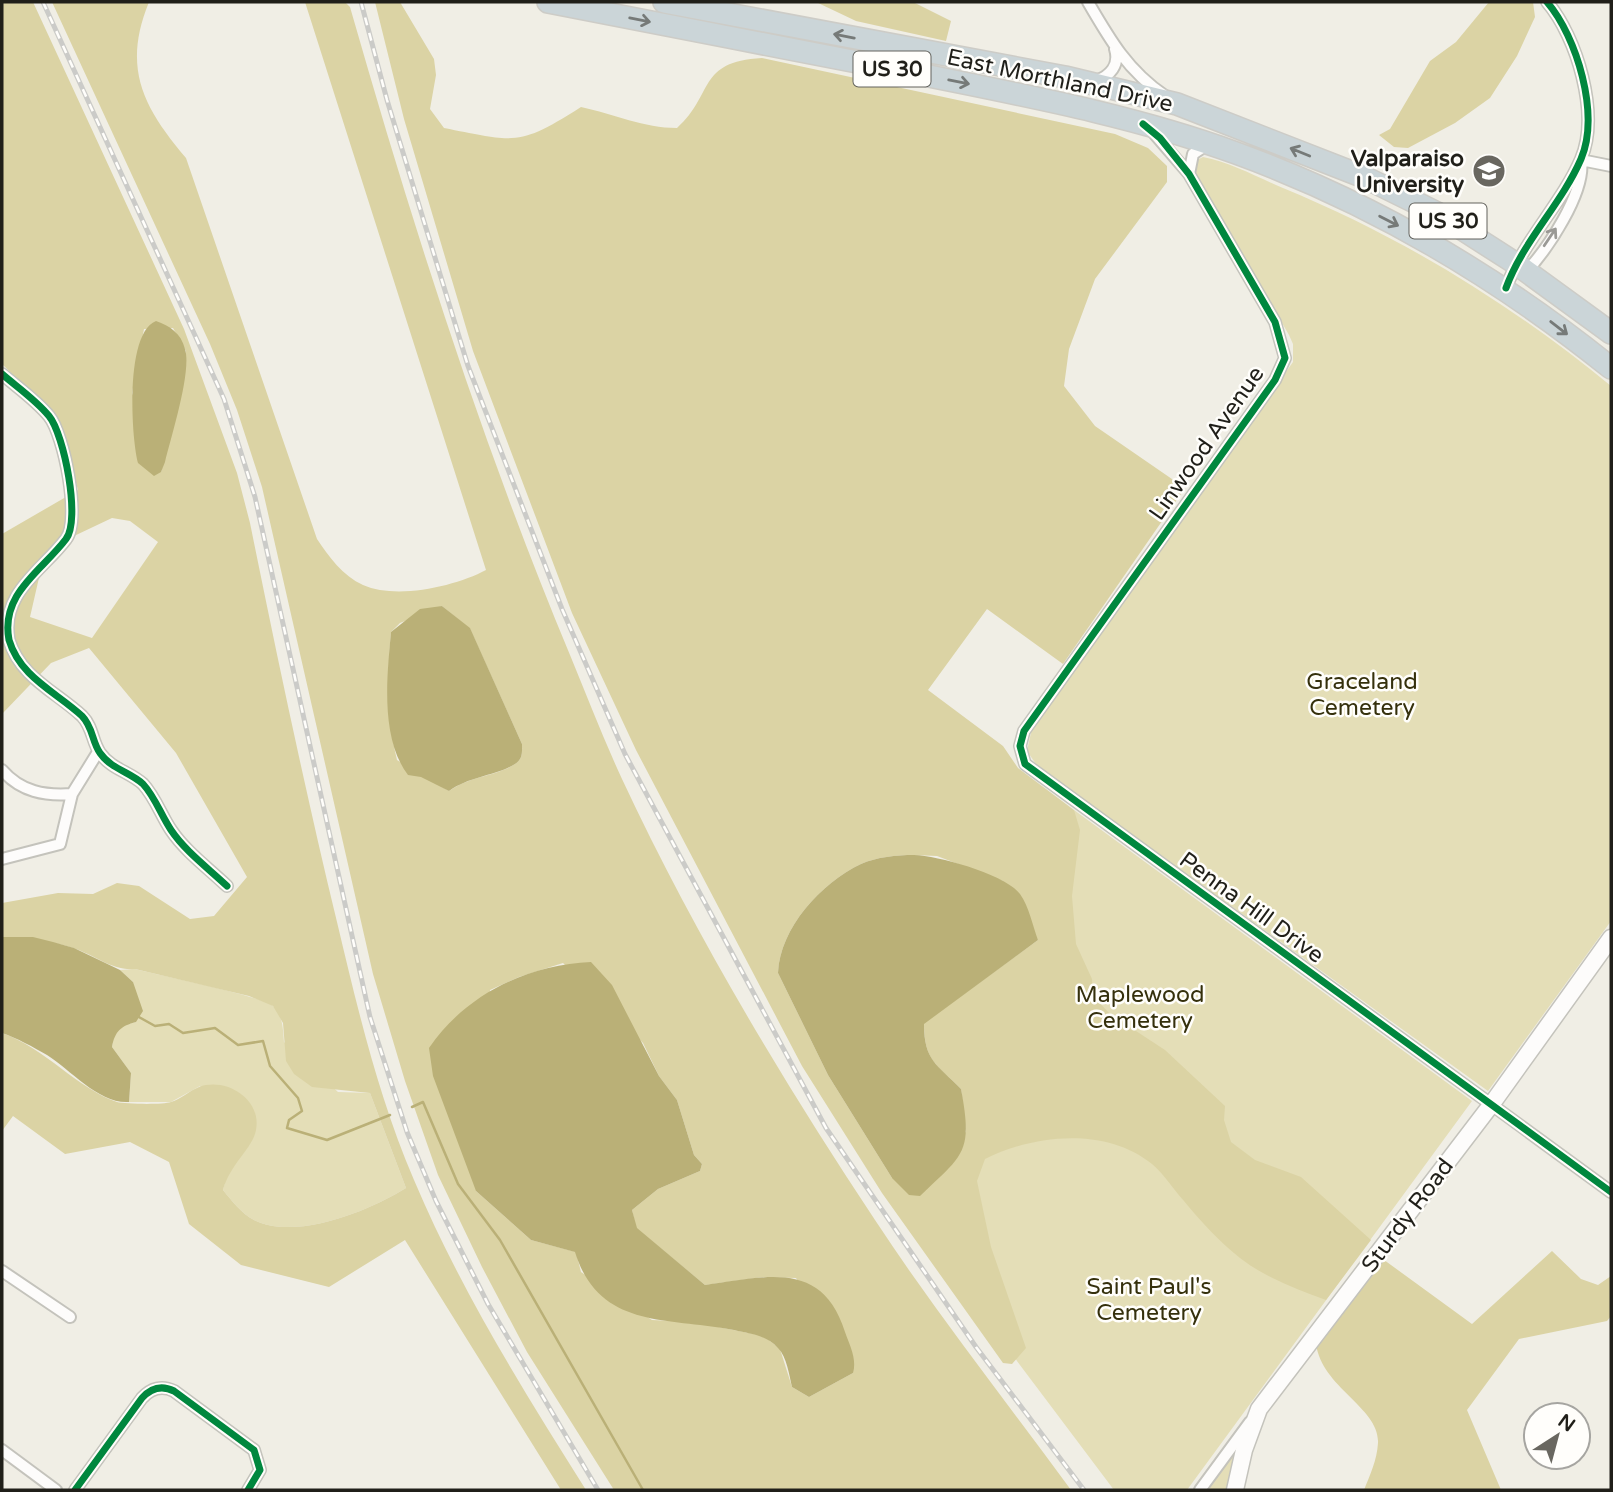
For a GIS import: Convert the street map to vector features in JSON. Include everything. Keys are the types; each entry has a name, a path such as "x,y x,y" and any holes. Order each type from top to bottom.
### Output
{"highway":[{"name":"East Morthland Drive","path":"548,2 995,89 1143,124 1209,143 1311,183 1390,221 1506,288 1611,368"},
{"name":"East Morthland Drive","path":"664,2 1093,83 1177,104 1364,177 1437,214 1521,267 1611,333"}],"street":[{"path":"1088,2 1115,49 1145,81 1177,104"},
{"path":"1506,288 1570,205 1583,172 1581,160 1587,113 1583,77 1570,38 1547,2"},
{"path":"1093,83 1105,78 1115,66 1115,49"},
{"name":"Linwood Avenue","path":"1116,603 1275,380 1285,358 1275,322 1189,174 1160,138 1143,124"},
{"path":"1189,174 1193,154 1209,143"},
{"path":"1581,160 1611,166"},
{"path":"2,373 51,418 74,509 68,538 21,585 12,601 7,622 9,640 18,659 34,679 83,718 95,737 98,752 112,767 142,783 185,847 227,886"},
{"name":"Penna Hill Drive","path":"1116,603 1024,731 1020,746 1026,764 1611,1192"},
{"path":"2,859 60,844 72,794 98,752"},
{"path":"2,770 11,779 36,793 72,794"},
{"name":"Sturdy Road","path":"1200,1490 1490,1105 1611,938"},
{"path":"2,1271 70,1317"},
{"path":"75,1490 142,1398 159,1388 174,1391 254,1450 260,1470 248,1490"},
{"path":"1235,1490 1244,1450 1259,1409"},
{"path":"2,1450 57,1490"}],"green space":[{"name":"Graceland Cemetery","path":"1203,157 1233,166 1327,207 1413,251 1495,300 1611,386 1611,921 1488,1091 1038,767 1027,751 1032,728 1293,362 1293,344 1289,335 1194,170 1197,160"},
{"path":"1074,810 1472,1101 1187,1490 1114,1490 929,1244 1038,940"},
{"path":"135,969 231,991 273,1006 281,1018 284,1042 338,1092 370,1093 406,1188 353,1214 311,1225 271,1226 245,1214 223,1190 227,1174 249,1144 200,1086 171,1102 129,1102 131,1073 112,1047 114,1033 124,1025 136,1022 133,982 120,970"},
{"path":"1236,1455 1230,1490 1210,1490 1229,1459"}],"shaded area":[{"path":"2,2 33,2 184,329 237,473 345,955 370,1052 401,1148 432,1221 472,1300 586,1490 561,1490 405,1240 329,1287 241,1265 189,1224 169,1162 130,1142 65,1154 13,1116 2,1131 2,1033 33,1048 89,1088 117,1102 167,1103 199,1087 209,1085 220,1085 240,1093 253,1109 256,1130 223,1190 254,1220 271,1226 311,1225 353,1214 406,1188 370,1093 312,1087 294,1074 286,1061 283,1023 273,1006 249,996 135,969 119,968 64,945 2,937 2,903 58,893 93,894 117,883 139,886 190,919 214,916 247,877 176,753 89,648 51,663 2,714 2,534 78,490 59,420 2,364","holes":["173,328 186,351 182,391 161,472 132,393 144,329","112,518 130,521 158,542 92,638 30,617 41,569 74,536"]},
{"path":"52,2 149,2 137,47 141,86 158,121 186,158 317,539 343,571 363,585 392,591 409,591 443,586 486,570 305,2 345,2 350,7 424,253 507,496 602,733 649,836 740,1004 840,1167 922,1289 1071,1490 614,1490 527,1352 438,1175 405,1081 373,974 262,487 237,410 210,344","holes":["442,606 470,629 522,744 521,758 515,764 449,791 397,760 391,729 389,696 391,632 400,623","563,963 643,1043 659,1076 677,1100 694,1155 702,1164 700,1171 658,1189 632,1210 636,1228 705,1285 763,1277 796,1278 853,1373 809,1397 792,1387 780,1349 764,1336 693,1322 652,1320 581,1272 576,1252 531,1240 476,1191 490,990 519,977"]},
{"path":"375,2 400,2 434,59 436,75 430,109 444,128 516,138 543,129 581,107 641,123 677,128 689,115 716,73 741,61 762,58 1115,134 1148,148 1167,166 1167,182 1095,279 1069,349 1064,386 1095,426 1185,488 1063,664 987,609 928,690 1003,746 1018,768 1074,810 1080,830 1072,896 1076,944 1092,979 1093,996 1110,1014 1165,1050 1225,1106 1224,1120 1231,1142 1255,1160 1301,1177 1371,1240 1326,1300 1271,1277 1240,1258 1203,1224 1157,1168 1134,1152 1114,1144 1070,1138 1026,1144 985,1159 977,1181 991,1247 1026,1348 1012,1364 1003,1363 882,1193 802,1066 636,750 572,613 473,351 404,119","holes":["937,856 1003,881 1038,940 924,1023 929,1054 961,1089 966,1132 892,1178 828,1075 778,973 780,956 786,940 805,909 846,872 861,864 887,857"]},
{"path":"816,2 913,2 951,21 946,41 856,21"},
{"path":"1489,2 1533,2 1535,17 1517,56 1490,98 1455,123 1408,148 1394,147 1379,135 1390,129 1430,61 1456,42"},
{"path":"156,321 178,334 185,349 186,372 165,462 161,472 154,476 138,463 132,409 139,344 146,329"},
{"path":"442,606 470,628 522,744 521,758 515,764 449,791 421,777 408,775 399,760 389,725 387,687 391,632 420,609"},
{"path":"914,855 971,867 1012,887 1026,904 1038,940 924,1024 929,1054 961,1089 966,1127 965,1140 955,1161 920,1196 909,1195 892,1178 828,1075 778,973 780,956 795,924 805,909 831,883 861,864 887,857"},
{"path":"2,937 33,937 74,948 120,970 133,982 143,1011 136,1022 119,1030 112,1047 131,1073 129,1102 107,1098 47,1055 2,1033"},
{"path":"591,962 612,985 659,1076 677,1100 694,1155 702,1164 700,1171 658,1189 632,1210 637,1228 705,1285 770,1277 789,1278 807,1283 822,1293 835,1309 851,1347 854,1358 853,1373 809,1397 792,1387 784,1356 763,1338 734,1330 661,1320 619,1308 601,1295 586,1277 575,1252 531,1240 476,1191 433,1076 429,1048 461,1012 500,986 544,969"},
{"path":"1552,1251 1581,1279 1598,1285 1611,1276 1611,1316 1607,1321 1519,1339 1467,1410 1501,1490 1364,1490 1376,1455 1376,1431 1361,1408 1328,1373 1316,1344 1380,1257 1472,1324"}],"waterway":[{"path":"137,1016 155,1026 169,1024 183,1033 215,1028 238,1045 263,1041 270,1066 298,1098 302,1111 289,1120 287,1128 327,1140 390,1115"},
{"path":"412,1107 423,1102 458,1184 500,1240 643,1490"}],"railway":[{"path":"43,2 224,399 255,497 370,1017 407,1132 436,1201 488,1304 598,1490"},
{"path":"361,2 387,100 468,366 562,609 625,754 826,1128 976,1347 1084,1490"}],"cycle path":[{"path":"1506,288 1522,254 1573,176 1586,141 1587,99 1576,55 1568,35 1547,2"},
{"path":"1143,124 1160,138 1189,174 1275,322 1285,358 1275,380 1024,731 1020,746 1025,764 1611,1192"},
{"path":"2,374 38,405 55,426 69,477 72,514 66,539 26,583 11,609 9,640 14,653 30,674 82,716 104,758 143,784 177,838 227,886"},
{"path":"75,1490 142,1398 161,1388 174,1391 254,1450 260,1470 248,1490"}],"place":[{"name":"Valparaiso University","path":"1489,171"}],"park label":[{"name":"Maplewood Cemetery","path":"1140,1007"},
{"name":"Saint Paul's Cemetery","path":"1149,1299"}]}
